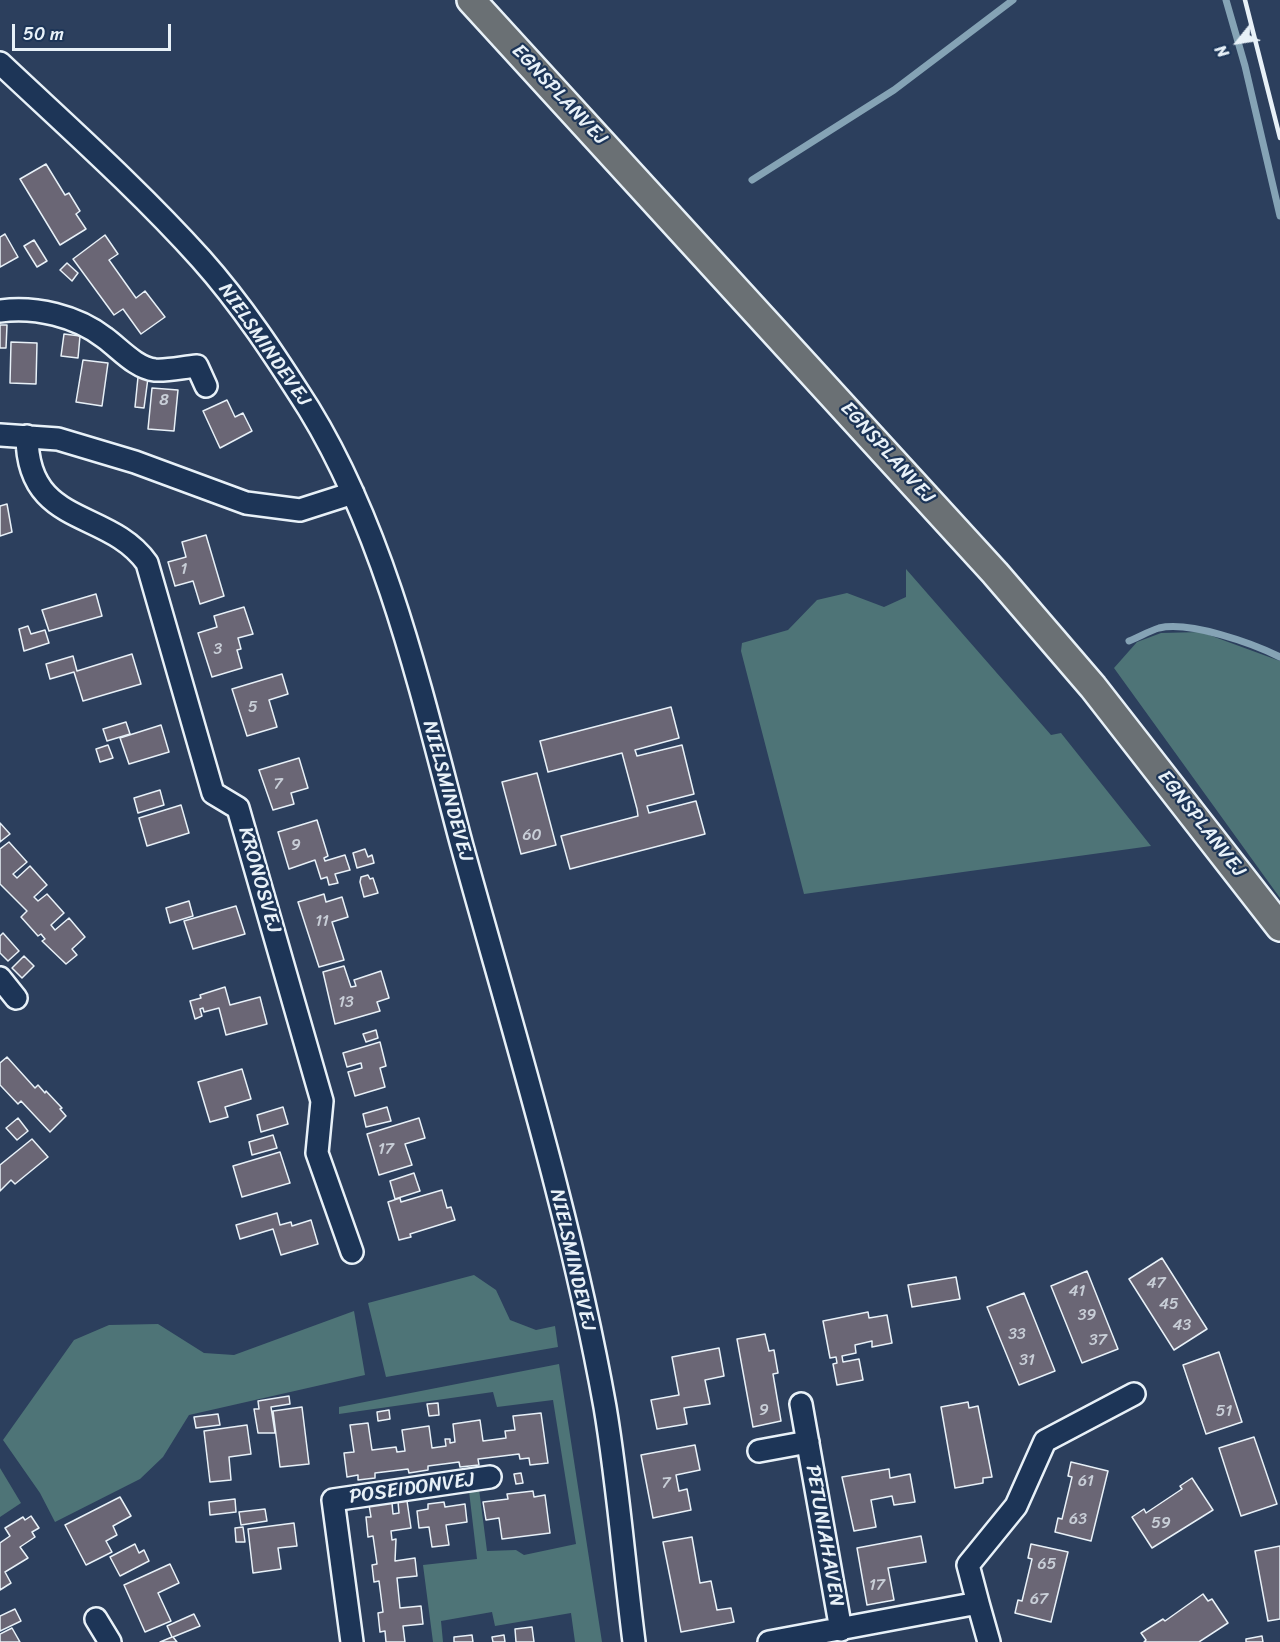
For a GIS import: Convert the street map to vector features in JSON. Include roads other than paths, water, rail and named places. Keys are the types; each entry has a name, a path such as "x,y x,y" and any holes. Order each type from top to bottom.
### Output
{"main road":[{"name":"EGNSPLANVEJ","path":"471,0 995,573 1100,696 1280,927"}],"street":[{"name":"NIELSMINDEVEJ","path":"0,63 139,195 202,260 260,334 312,413 353,493 380,559 426,712 557,1194 605,1409 634,1642"},
{"path":"0,311 43,311 74,320 102,336 137,363 155,370 197,366 206,386"},
{"path":"0,435 58,439 135,462 246,503 300,510 353,493"},
{"name":"KRONOSVEJ","path":"27,436 27,457 33,476 44,493 60,506 137,548 147,563 213,793 238,808 322,1101 317,1153 352,1252"},
{"path":"0,978 16,998"},
{"path":"989,1642 968,1565 1016,1506 1045,1442 1134,1394"},
{"name":"PETUNIAHAVEN","path":"801,1404 840,1629"},
{"name":"PETUNIAHAVEN","path":"759,1451 808,1442"},
{"name":"POSEIDONVEJ","path":"352,1642 333,1500 490,1478"},
{"name":"PETUNIAHAVEN","path":"774,1642 978,1603"},
{"path":"96,1619 110,1642"}],"waterway":[{"path":"752,180 894,90 1013,0"},
{"path":"1226,0 1245,66 1280,216"},
{"path":"1129,641 1159,628 1187,628 1204,630 1238,640 1280,657"}],"railway":[{"path":"1245,0 1280,138"}]}
